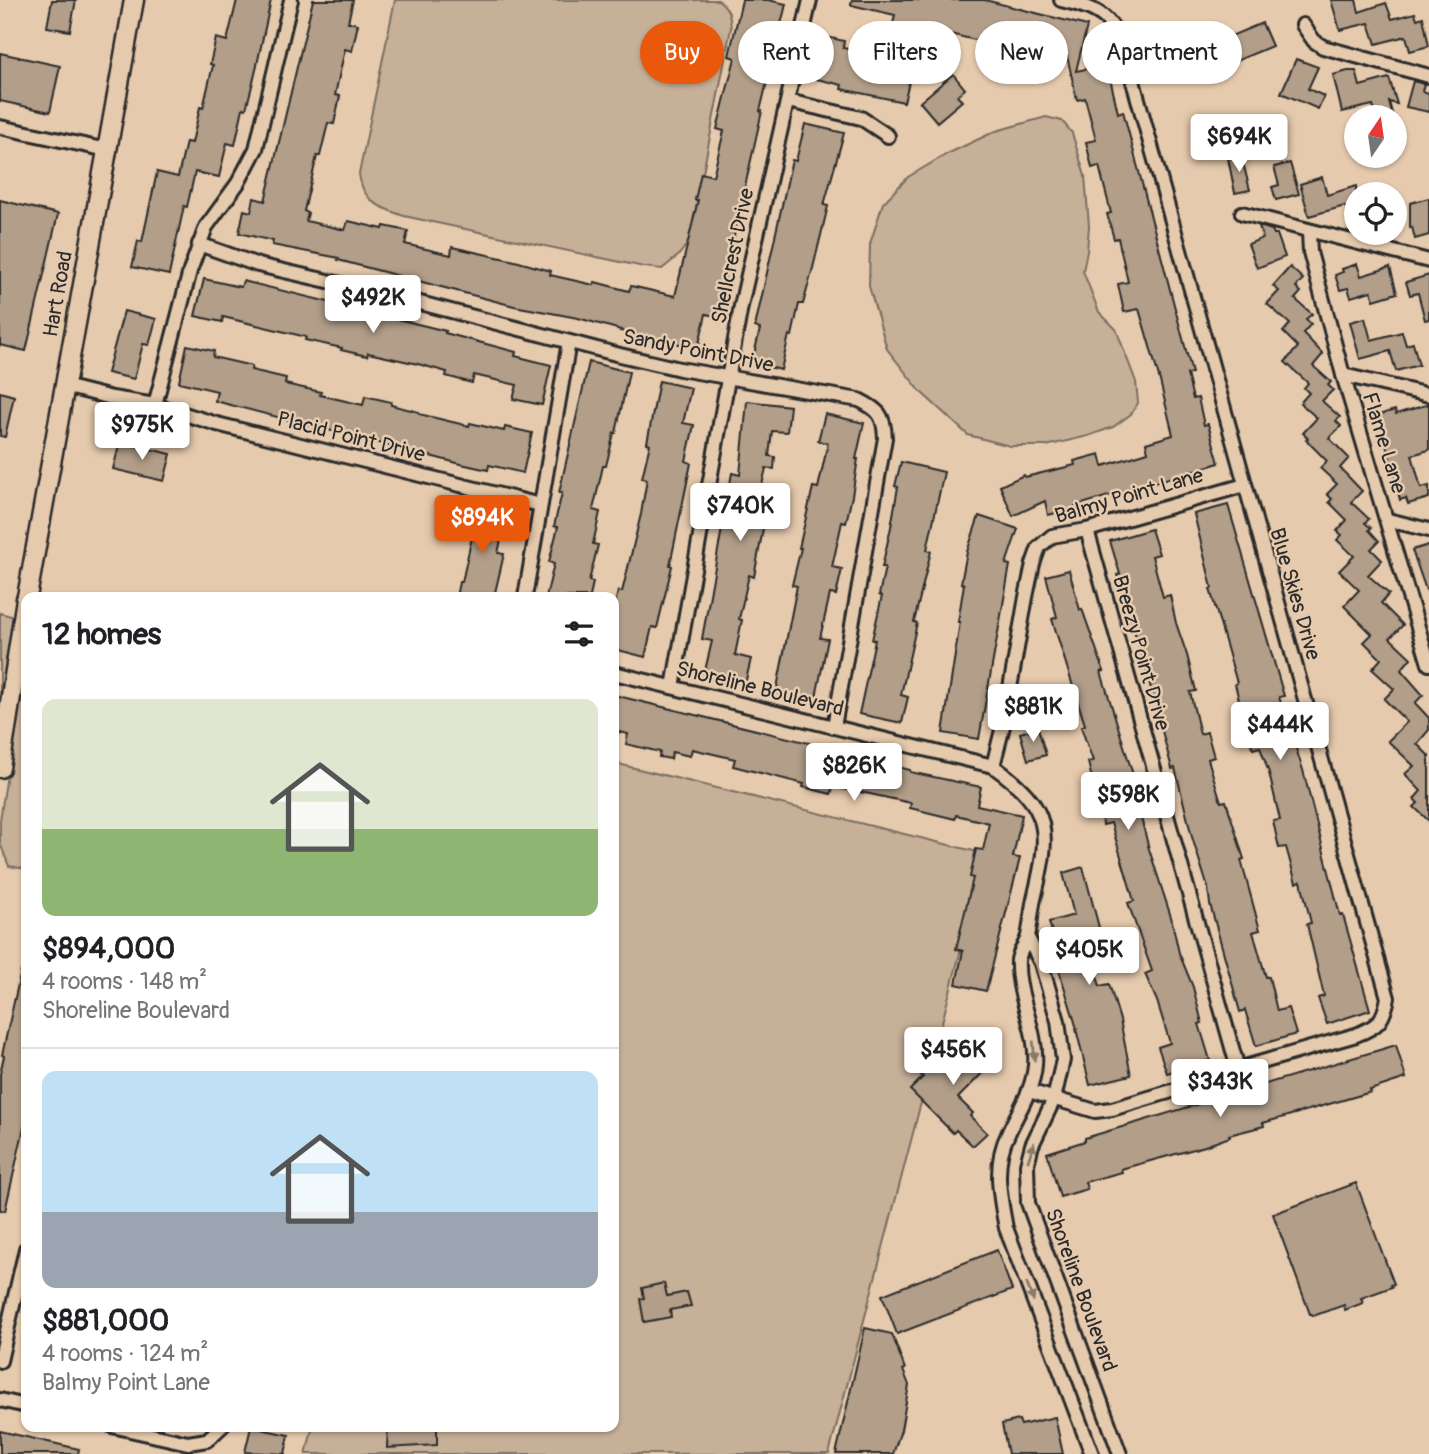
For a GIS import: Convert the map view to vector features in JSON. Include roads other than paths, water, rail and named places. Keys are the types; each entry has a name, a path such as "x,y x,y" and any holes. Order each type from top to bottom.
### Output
{"street":[{"name":"Hart Road","path":"27,592 134,0"},
{"path":"155,405 199,244 206,227 238,183 256,149 292,0"},
{"name":"Shellcrest Drive","path":"673,687 727,377 810,0"},
{"name":"Blue Skies Drive","path":"1029,1091 1095,1111 1112,1109 1373,1028 1384,1016 1388,998 1126,55 1118,34 1107,17 1082,5 1061,0"},
{"path":"1303,25 1314,41 1323,47 1429,76"},
{"path":"788,101 861,118 888,136"},
{"path":"0,127 107,150"},
{"path":"1242,213 1429,261"},
{"name":"Flame Lane","path":"1309,232 1310,252 1343,375 1429,664"},
{"name":"Sandy Point Drive","path":"199,244 258,265 397,297 680,369 859,400 875,407 884,422 886,438 834,727"},
{"path":"526,592 569,342"},
{"path":"1343,375 1429,395"},
{"name":"Placid Point Drive","path":"64,386 155,405 217,424 540,505"},
{"name":"Balmy Point Lane","path":"993,766 1004,722 1026,597 1039,547 1052,536 1087,530 1245,485"},
{"path":"1388,520 1429,530"},
{"name":"Breezy Point Drive","path":"1087,530 1238,1069"},
{"name":"Hart Road","path":"0,768 21,631"},
{"name":"Shoreline Boulevard","path":"619,674 993,766 1016,783 1038,811 1044,827 1042,865 1028,938 1018,957 1021,990 1035,1046 1035,1066 1029,1091 1007,1135 1002,1152 999,1191 1006,1228 1092,1454"},
{"name":"Shoreline Boulevard","path":"1028,938 1041,963 1058,1021 1063,1060 1054,1099 1032,1145 1027,1164 1028,1203 1120,1454"},
{"path":"0,1361 21,1271"},
{"path":"0,1400 21,1405"},
{"path":"139,1432 188,1443 207,1440 216,1432"}]}
